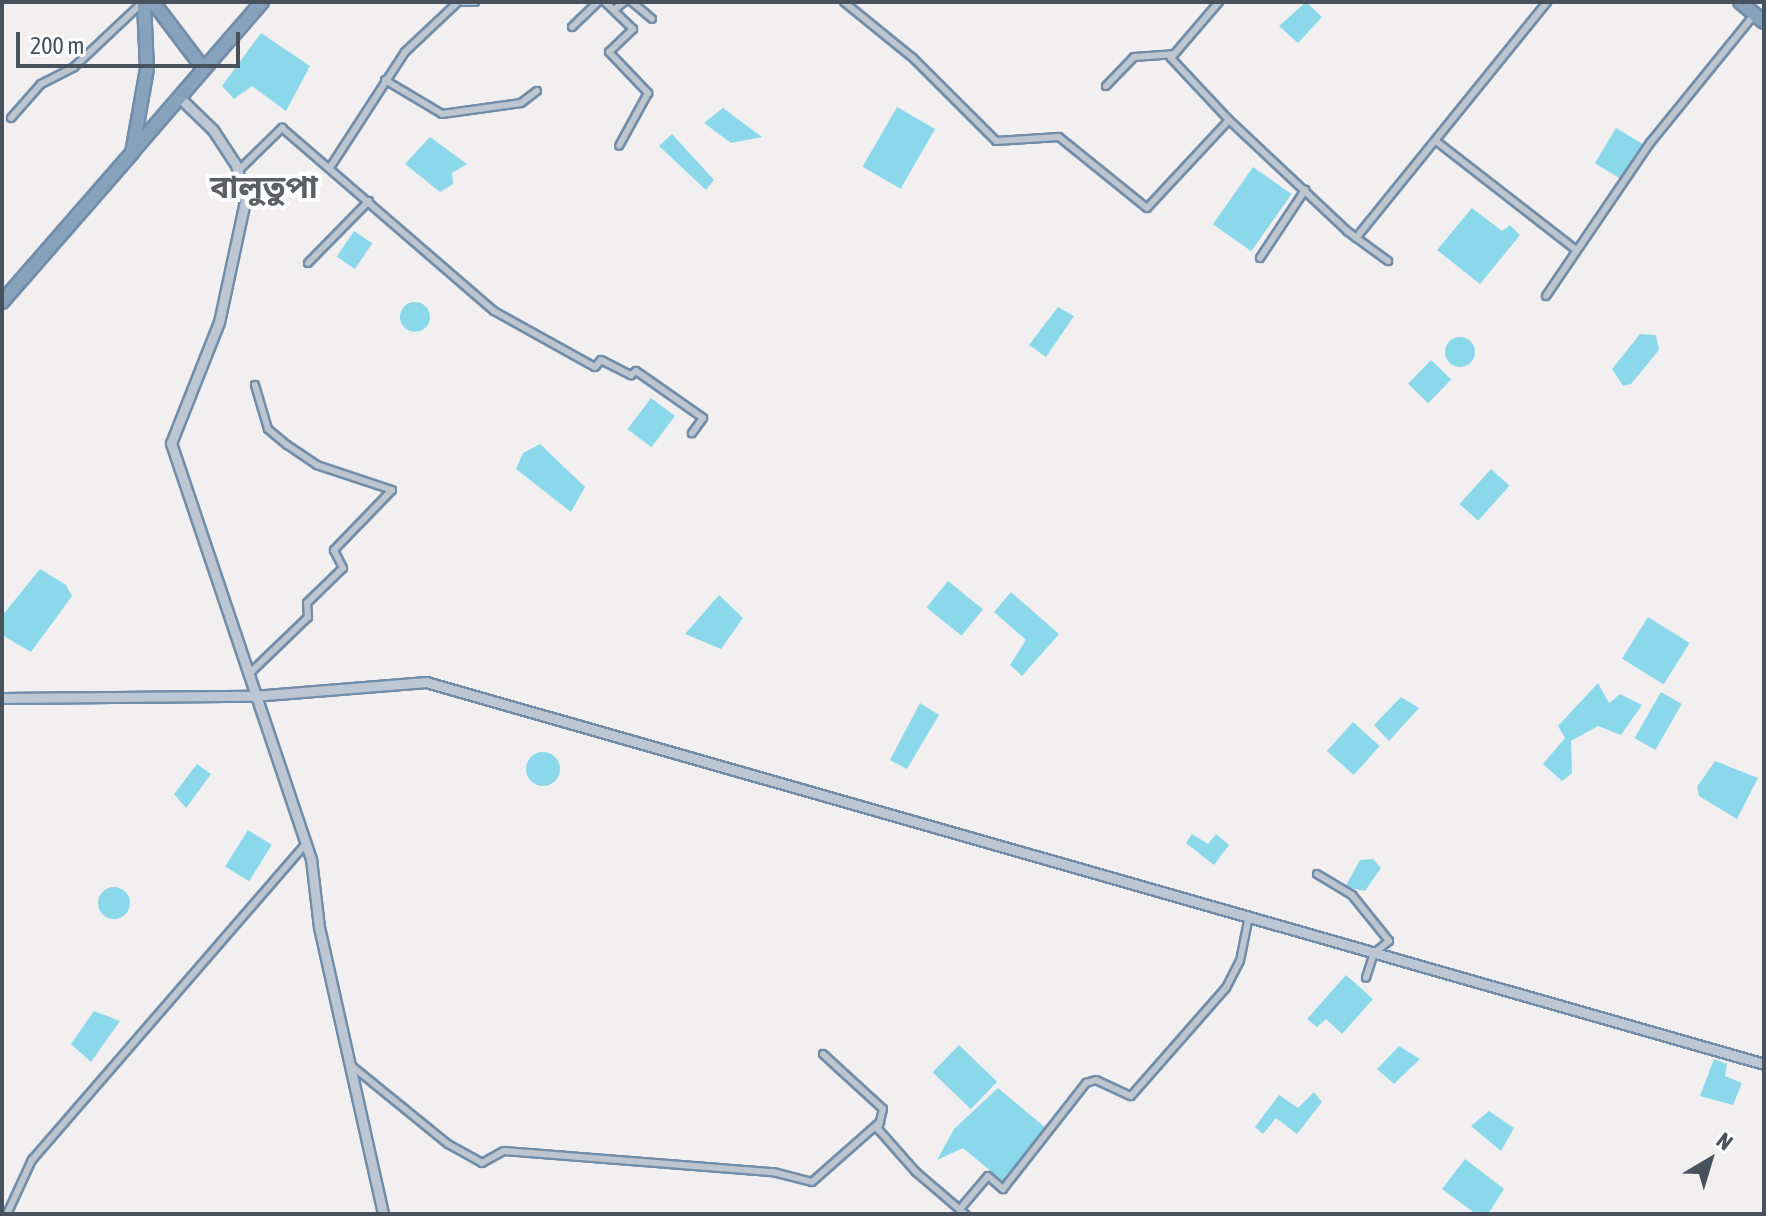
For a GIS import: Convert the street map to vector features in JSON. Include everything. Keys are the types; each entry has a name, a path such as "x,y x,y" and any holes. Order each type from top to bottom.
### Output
{"highway":[{"path":"132,153 147,69 144,2"},
{"path":"153,2 203,68"},
{"path":"2,302 262,2"},
{"path":"1740,2 1759,18"}],"street":[{"path":"11,118 41,84 69,71 144,2"},
{"path":"331,166 385,80 421,33 460,2 475,2"},
{"path":"572,27 598,2"},
{"path":"605,2 633,29 609,52 648,93 619,146"},
{"path":"614,10 624,2"},
{"path":"632,2 652,19"},
{"path":"844,2 913,58 996,141 1059,137 1147,208 1229,120"},
{"path":"1106,86 1134,57 1173,54 1219,2"},
{"path":"1356,238 1547,2"},
{"path":"1546,296 1650,143 1759,18"},
{"path":"1173,54 1177,67 1229,120 1356,238 1388,261"},
{"path":"385,80 442,114 521,103 537,91"},
{"path":"180,98 213,130 238,171 245,201 219,322 171,443 253,696 307,843 383,1214"},
{"path":"238,171 282,128 331,166 494,311 595,367 601,360 631,375 636,371 703,418 692,433"},
{"path":"1436,141 1576,250"},
{"path":"1260,258 1305,190"},
{"path":"308,263 369,201"},
{"path":"247,677 308,617 307,603 343,568 334,550 392,490 317,465 287,445 268,429 255,385"},
{"path":"2,698 253,696 426,682 1764,1064"},
{"path":"7,1214 32,1160 307,843"},
{"path":"1317,874 1352,895 1389,941 1374,953 1366,978"},
{"path":"823,1054 883,1109 878,1129 916,1172 962,1211 988,1176 1003,1189 1086,1083 1096,1080 1131,1096 1226,988 1240,961 1249,916"},
{"path":"352,1066 448,1144 482,1163 504,1151 773,1172 812,1182 880,1122"}],"water":[{"path":"1306,2 1322,17 1298,43 1279,26"},
{"path":"261,33 310,66 286,111 252,86 234,99 222,86"},
{"path":"897,107 935,129 901,189 862,167"},
{"path":"723,108 762,137 731,143 704,123"},
{"path":"1616,128 1644,145 1623,180 1595,163"},
{"path":"672,134 714,180 706,190 659,146"},
{"path":"430,137 467,164 452,173 453,184 440,192 405,164"},
{"path":"1253,167 1292,194 1251,251 1213,224"},
{"path":"1472,208 1502,231 1510,225 1520,235 1480,284 1437,250"},
{"path":"354,231 372,243 355,269 337,257"},
{"path":"415,302 426,306 430,317 426,328 415,332 404,328 400,317 404,306"},
{"path":"1058,307 1074,316 1046,357 1029,345"},
{"path":"1640,334 1656,335 1659,350 1631,384 1623,386 1612,369"},
{"path":"1460,337 1471,341 1475,352 1471,363 1460,367 1449,363 1445,352 1449,341"},
{"path":"1431,360 1451,379 1428,403 1408,384"},
{"path":"651,398 675,416 651,447 628,429"},
{"path":"540,444 585,487 571,512 516,469 523,453"},
{"path":"1491,469 1510,486 1478,521 1460,504"},
{"path":"40,569 66,585 72,596 31,652 2,635 2,616"},
{"path":"948,581 983,609 962,636 927,607"},
{"path":"1011,592 1059,634 1022,676 1010,665 1026,640 994,612"},
{"path":"719,595 743,618 721,649 685,634"},
{"path":"1648,617 1690,643 1664,685 1622,659"},
{"path":"1598,683 1609,703 1620,694 1642,705 1621,735 1598,726 1571,741 1572,773 1562,781 1543,764 1565,738 1558,726"},
{"path":"1661,692 1682,704 1655,750 1634,738"},
{"path":"1401,697 1419,708 1389,741 1374,725"},
{"path":"920,703 939,715 907,769 890,760"},
{"path":"1353,722 1380,746 1354,775 1327,751"},
{"path":"543,752 555,757 560,769 555,781 543,786 531,781 526,769 531,757"},
{"path":"1715,761 1758,778 1737,819 1699,796 1697,787"},
{"path":"197,764 211,774 186,808 174,794"},
{"path":"248,830 272,845 249,881 225,866"},
{"path":"1192,834 1208,844 1216,834 1229,845 1214,865 1186,843"},
{"path":"1373,859 1381,868 1365,891 1345,887 1360,860"},
{"path":"114,887 125,892 130,903 125,914 114,919 103,914 98,903 103,892"},
{"path":"1346,975 1373,999 1342,1034 1326,1019 1317,1027 1307,1019"},
{"path":"94,1011 120,1021 91,1062 71,1044"},
{"path":"959,1045 997,1082 971,1109 933,1072"},
{"path":"1399,1046 1420,1059 1394,1084 1377,1069"},
{"path":"1714,1059 1727,1064 1725,1076 1742,1083 1733,1105 1700,1096"},
{"path":"998,1088 1047,1129 1035,1149 1004,1182 963,1148 937,1160 954,1129"},
{"path":"1314,1092 1322,1102 1297,1134 1276,1118 1263,1134 1255,1127 1279,1095 1298,1108"},
{"path":"1489,1111 1514,1128 1501,1151 1471,1126"},
{"path":"1465,1159 1504,1189 1488,1214 1476,1214 1442,1189"}],"district":[{"name":"বালুতুপা","path":"264,187"}]}
